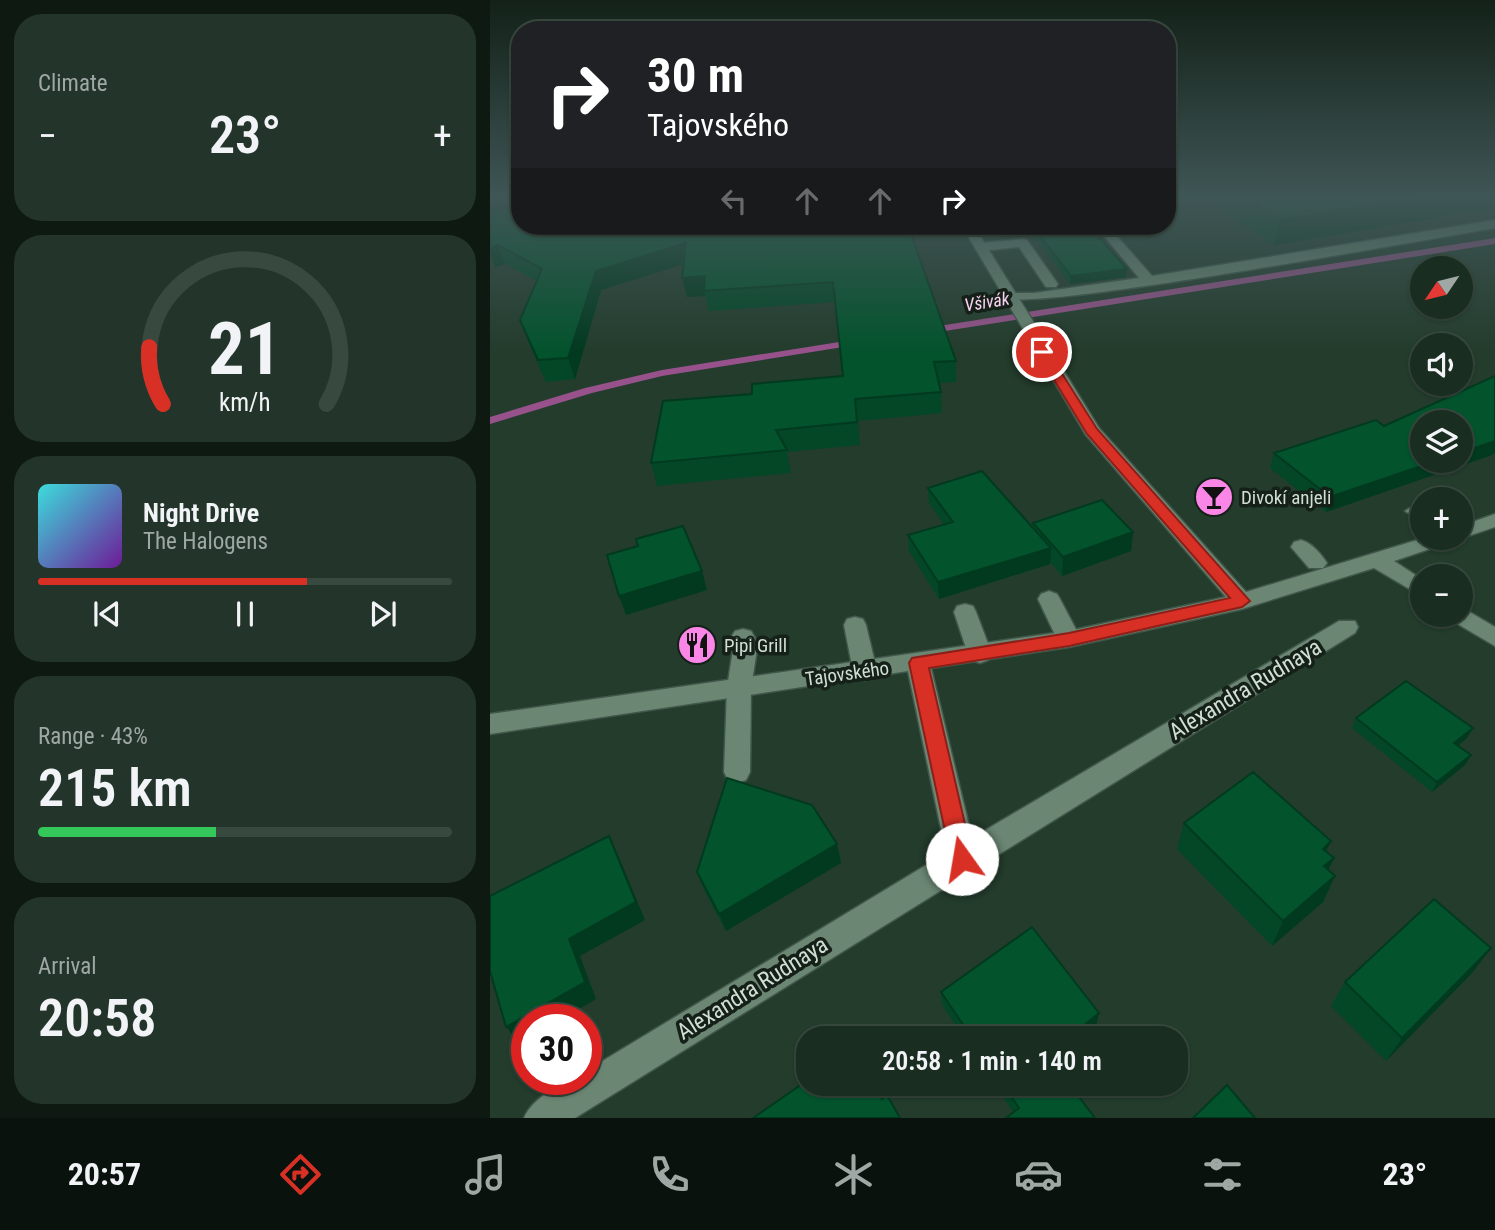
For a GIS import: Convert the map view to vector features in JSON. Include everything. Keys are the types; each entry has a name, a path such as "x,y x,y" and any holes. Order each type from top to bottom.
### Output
{"street":[{"path":"982,248 1030,333 1092,431 1242,601 1410,550"},
{"path":"1027,248 1051,284"},
{"path":"1121,248 1149,281"},
{"path":"1013,303 1034,297 1348,248"},
{"path":"1473,527 1494,521"},
{"path":"1301,547 1316,563"},
{"path":"1379,561 1410,581"},
{"path":"1049,599 1069,639"},
{"name":"Tajovského","path":"490,724 980,654 1069,639 1242,601"},
{"path":"965,612 980,654"},
{"path":"1473,623 1495,638"},
{"path":"855,625 864,671"},
{"name":"Alexandra Rudnaya","path":"542,1118 962,859 1348,627"},
{"path":"737,772 739,688 746,643 743,637"},
{"path":"918,663 962,859"}],"building":[{"path":"504,248 669,248 596,271 568,358 538,360 520,320 542,269"},
{"path":"685,248 916,248 956,361 934,362 941,392 855,399 857,422 776,430 787,450 651,463 663,401 752,394 752,384 843,376 833,282 704,291 705,276 682,278"},
{"path":"1049,248 1109,248 1127,269 1071,276"},
{"path":"1495,376 1495,441 1473,449 1473,410 1420,410 1451,396 1473,396 1473,386"},
{"path":"1410,414 1410,470 1330,497 1274,453 1376,420 1384,426"},
{"path":"982,471 1051,548 938,582 908,535 953,522 928,488"},
{"path":"1102,500 1133,532 1063,557 1033,523"},
{"path":"683,526 702,571 619,596 607,555 638,546 636,539"},
{"path":"1406,681 1473,728 1454,743 1471,755 1437,782 1356,718"},
{"path":"1253,772 1331,841 1323,849 1334,858 1324,866 1335,876 1283,921 1184,823"},
{"path":"727,778 812,805 837,844 719,914 697,872"},
{"path":"609,836 636,902 569,939 585,982 546,1004 511,1004 511,1024 506,1027 490,971 490,896"},
{"path":"1434,899 1491,948 1402,1038 1345,982"},
{"path":"1032,927 1099,1013 1083,1026 964,1026 941,992"},
{"path":"1227,1085 1255,1118 1193,1118"},
{"path":"796,1088 796,1096 880,1096 882,1099 888,1096 900,1118 753,1118"},
{"path":"1011,1096 1078,1096 1095,1118 1006,1118 1019,1108"}],"waterway":[{"name":"Všivák","path":"926,331 1450,248"},
{"name":"Všivák","path":"490,421 589,390 662,373 858,342"}],"place":[{"name":"Divokí anjeli","path":"1214,497"},
{"name":"Pipi Grill","path":"697,645"}],"route":[{"path":"962,859 918,663 1069,639 1242,601 1092,431 1042,352"}]}
